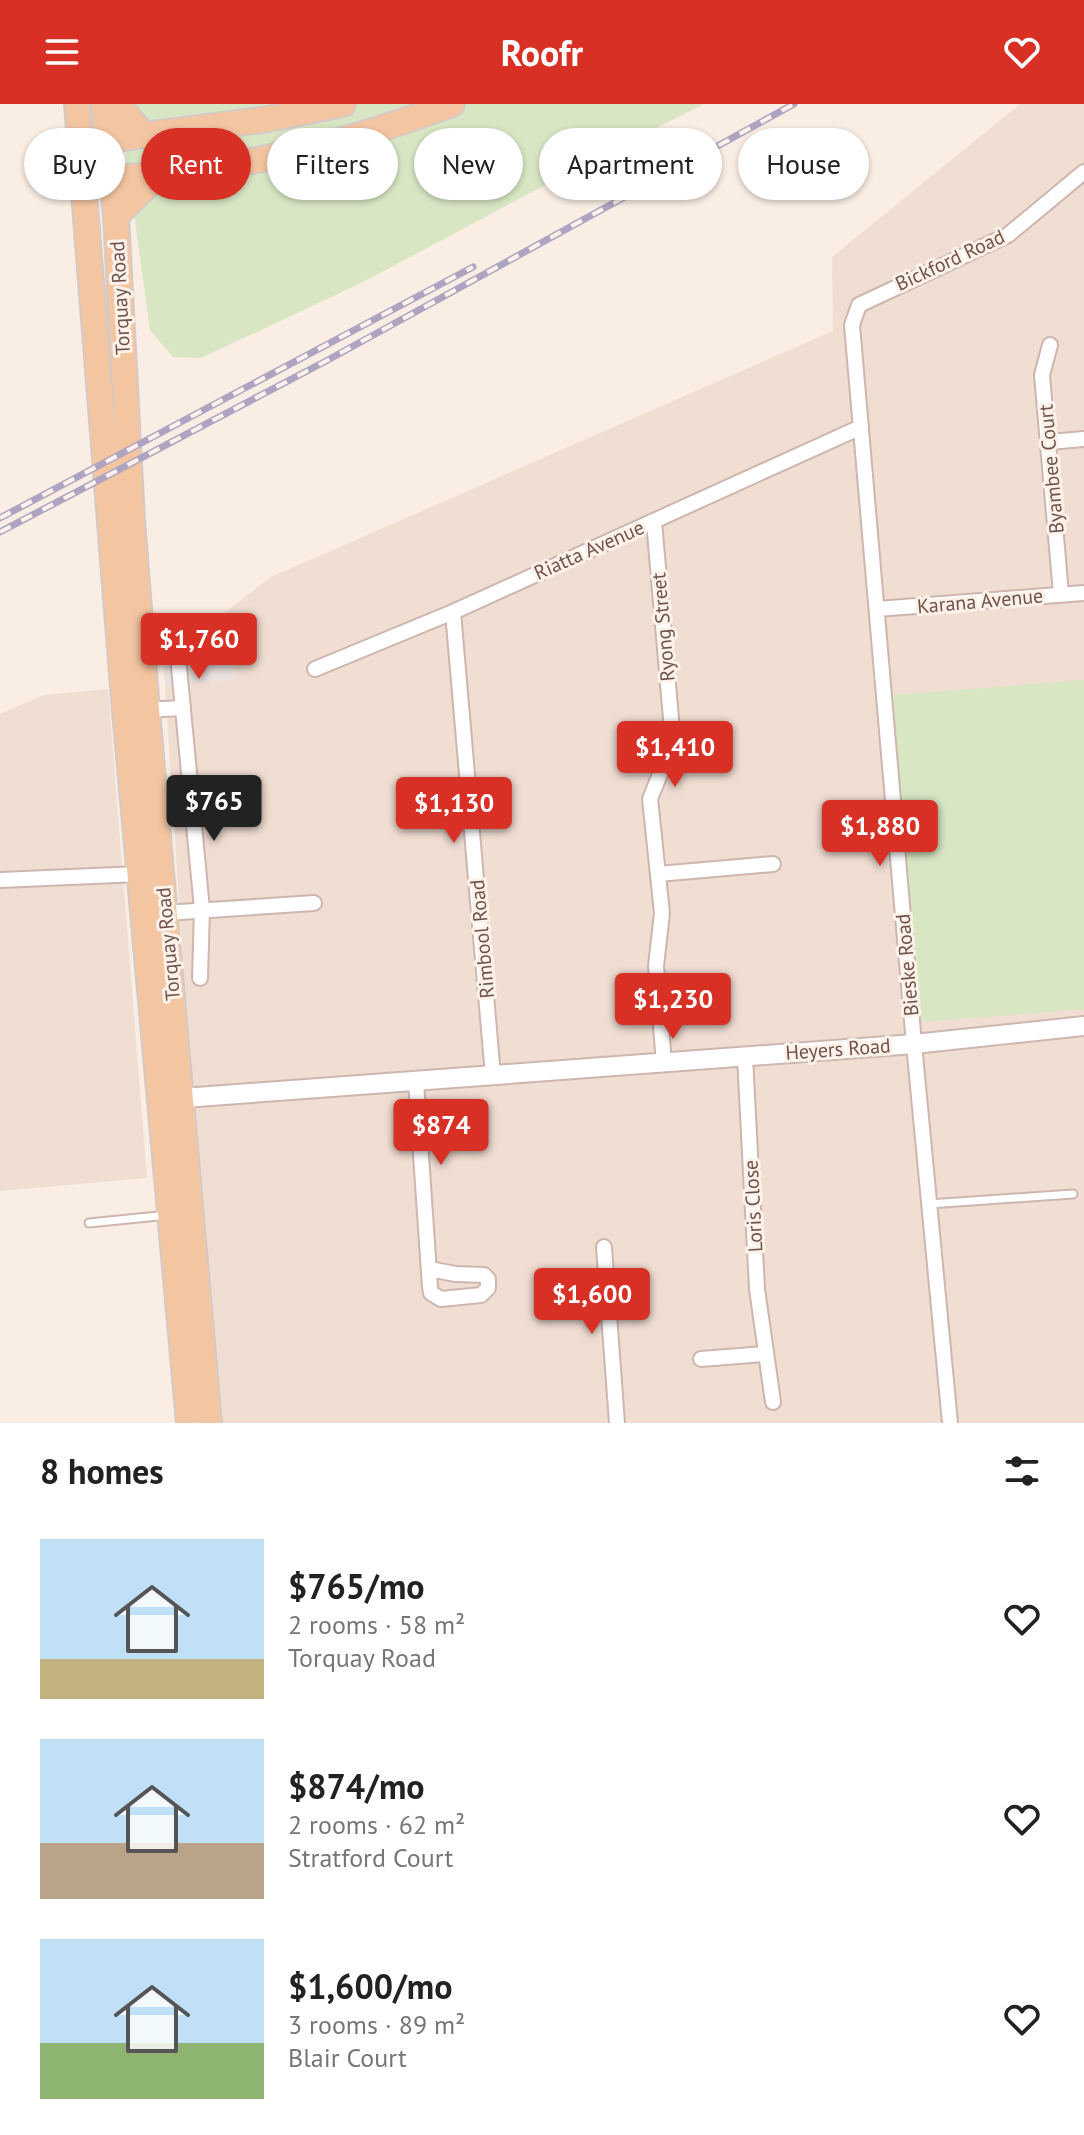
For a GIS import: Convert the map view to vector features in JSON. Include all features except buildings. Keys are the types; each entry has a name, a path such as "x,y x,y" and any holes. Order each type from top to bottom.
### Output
{"main road":[{"name":"Torquay Road","path":"77,104 79,128"},
{"name":"Torquay Road","path":"104,104 106,128"},
{"path":"117,104 141,132"},
{"path":"200,128 343,104"},
{"path":"251,160 328,145 398,125 452,104"},
{"path":"116,216 141,192"},
{"name":"Torquay Road","path":"87,200 136,711 165,913 170,1215 189,1423"},
{"name":"Torquay Road","path":"114,200 132,520 140,874 209,1423"}],"street":[{"name":"Bickford Road","path":"854,315 859,305 871,297 1008,235 1084,172"},
{"name":"Bieske Road","path":"854,315 853,358 950,1423"},
{"name":"Byambee Court","path":"1050,345 1042,375 1061,594"},
{"name":"Riatta Avenue","path":"315,669 453,612 861,427"},
{"path":"1049,442 1084,439"},
{"name":"Ryong Street","path":"654,521 673,742 650,799 662,913 656,966 664,1063"},
{"name":"Karana Avenue","path":"877,609 1084,593"},
{"name":"Rimbool Road","path":"453,612 493,1076"},
{"name":"Torquay Road","path":"178,657 202,909 200,978"},
{"path":"136,711 183,708"},
{"path":"658,874 773,864"},
{"path":"0,880 140,874"},
{"path":"165,913 314,903"},
{"name":"Heyers Road","path":"170,1099 914,1044 1084,1026"},
{"name":"Loris Close","path":"745,1057 756,1274 773,1402"},
{"path":"416,1082 429,1269"},
{"path":"604,1247 617,1423"},
{"path":"701,1359 765,1354"}],"lane":[{"path":"929,1204 1073,1194"},
{"path":"89,1223 170,1215"}],"shaded area":[{"path":"1020,104 1084,104 1084,1423 221,1423 184,979 165,686 235,679 228,610 271,577 833,331 832,257"},
{"path":"228,610 236,679 165,686 163,657"},
{"path":"108,689 147,1178 0,1191 0,714 44,695"}],"green space":[{"path":"119,104 704,104 656,128 539,128 539,188 523,197 523,128 414,128 414,200 517,200 363,282 201,358 173,357 150,330 125,148 125,128 122,128"},
{"path":"1084,680 1084,1009 920,1022 893,695"}],"railway":[{"path":"0,532 326,361 794,104"},
{"path":"0,518 473,267"}]}
